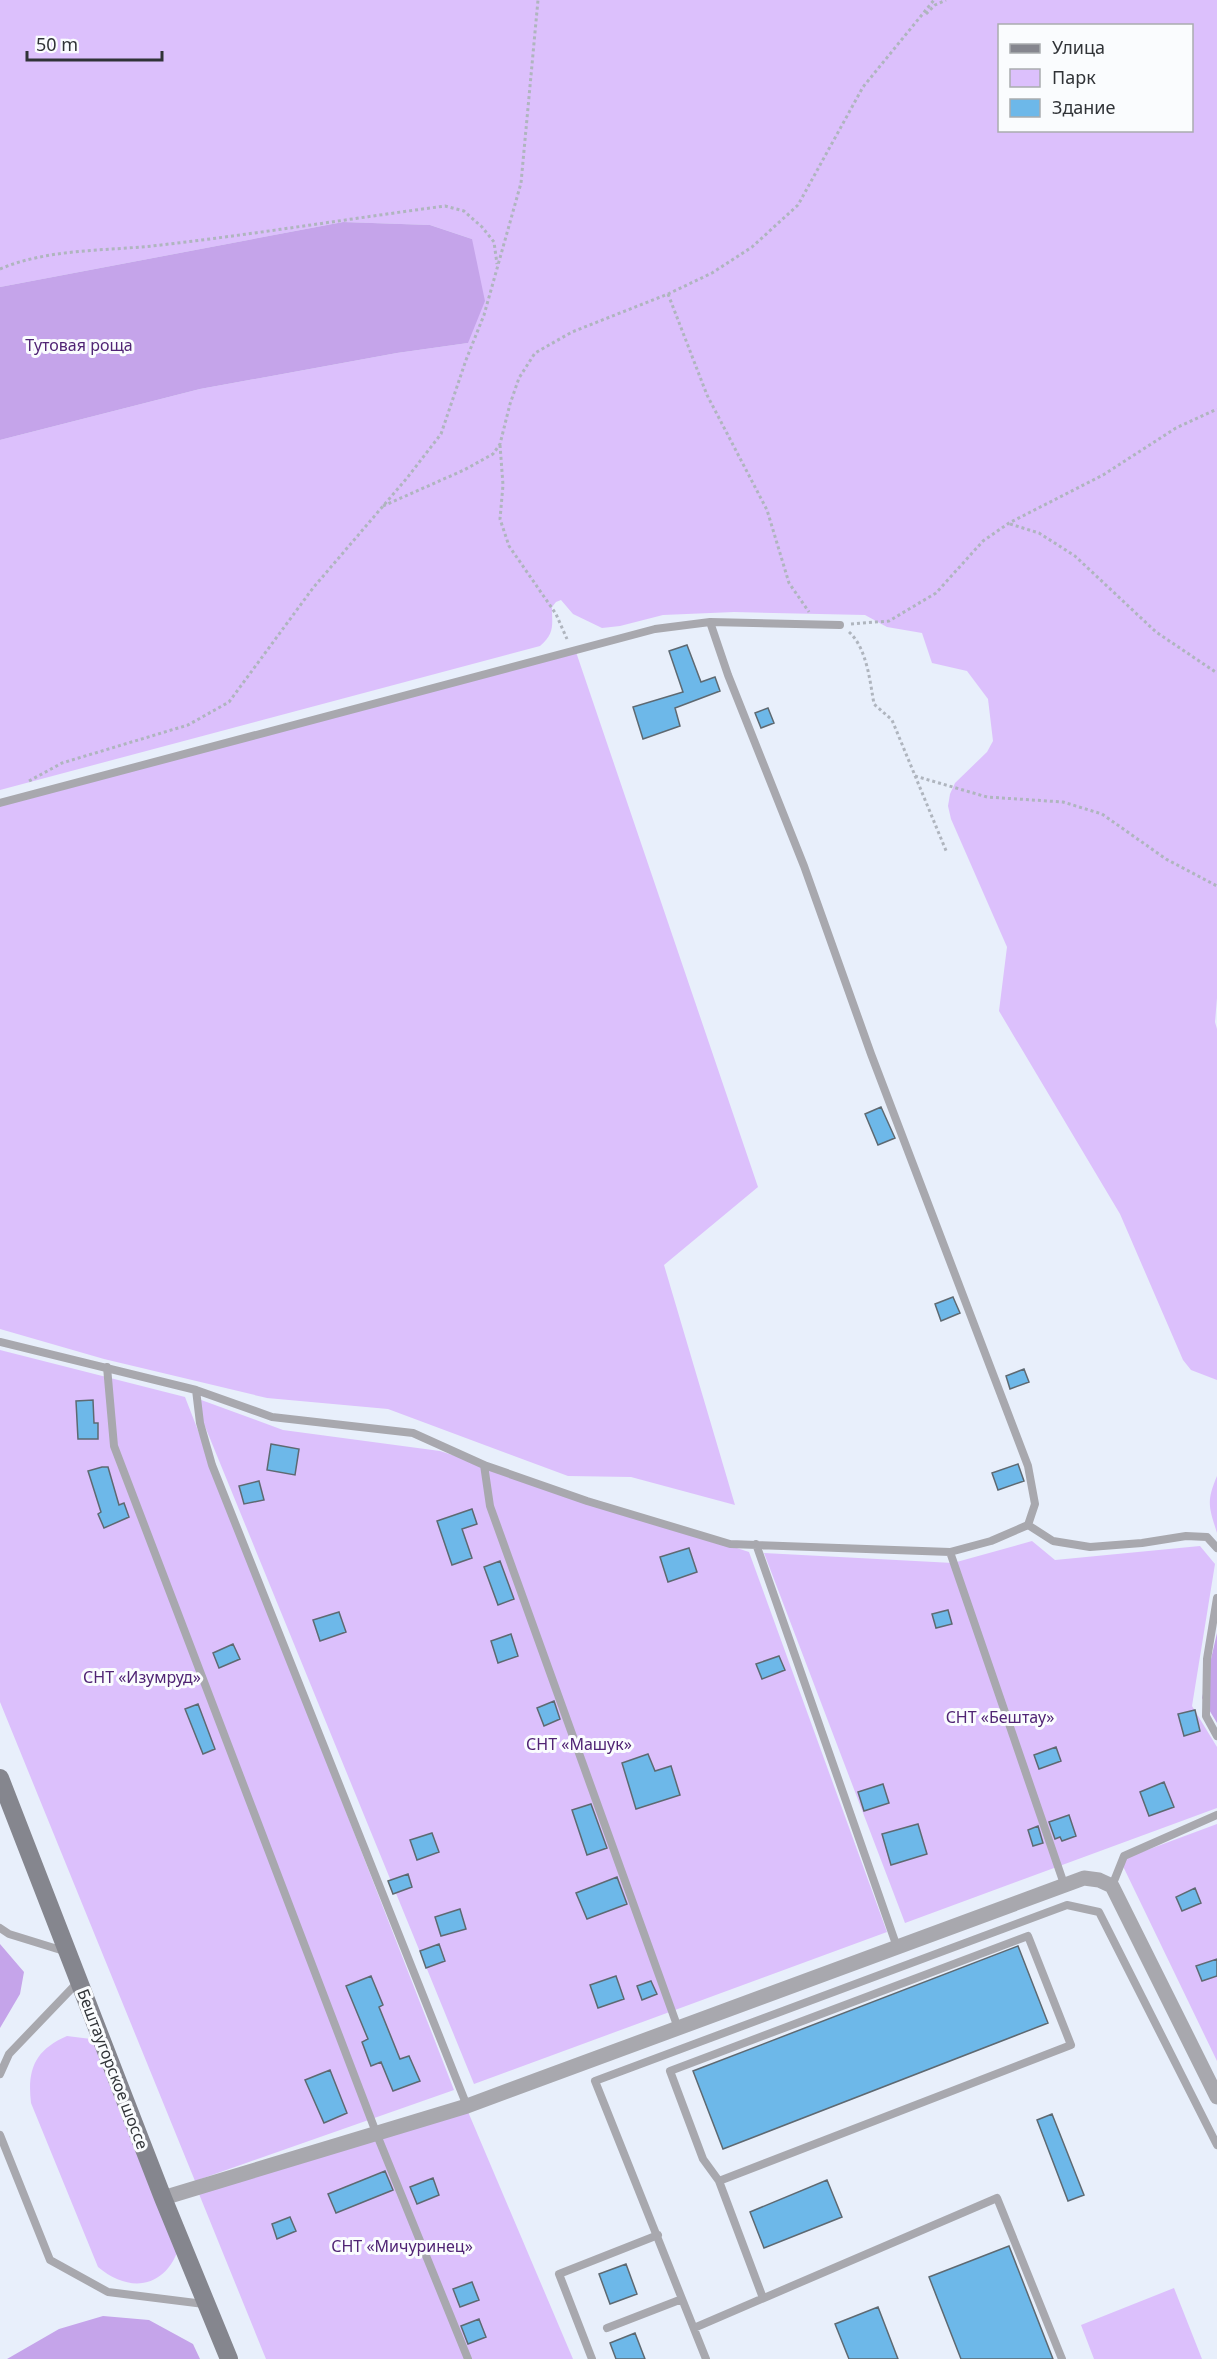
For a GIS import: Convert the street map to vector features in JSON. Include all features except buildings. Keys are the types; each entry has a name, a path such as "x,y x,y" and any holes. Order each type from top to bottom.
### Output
{"street":[{"name":"Бештаугорское шоссе","path":"0,1778 163,2198 230,2359"},
{"path":"163,2198 467,2106 1084,1878 1100,1880 1112,1886 1217,2097"}],"lane":[{"path":"0,1342 196,1390 272,1417 413,1433 483,1465 587,1501 730,1544 950,1552 991,1541 1028,1525 1035,1504 1028,1466 871,1054 804,866 728,675 710,622"},
{"path":"0,803 655,629 710,622 840,625"},
{"path":"107,1367 114,1446 376,2135 468,2359"},
{"path":"196,1390 200,1423 212,1465 467,2106"},
{"path":"483,1465 490,1506 678,2028"},
{"path":"1028,1525 1053,1541 1090,1547 1142,1543 1186,1536 1207,1537 1217,1548"},
{"path":"756,1544 897,1947"},
{"path":"950,1552 1064,1884"},
{"path":"1217,1598 1207,1659 1206,1716 1217,1736"},
{"path":"1112,1886 1124,1856 1217,1815"},
{"path":"706,2359 595,2080 1067,1905 1099,1912 1217,2145"},
{"path":"0,1928 9,1934 68,1952"},
{"path":"719,2181 1071,2045 1028,1936 670,2071 703,2159 719,2181 763,2298"},
{"path":"0,2074 9,2054 79,1981"},
{"path":"0,2135 50,2260 108,2292 207,2304"},
{"path":"694,2328 997,2198 1062,2359"},
{"path":"592,2359 559,2274 658,2235"},
{"path":"607,2328 682,2299"}],"path":[{"path":"9,801 30,780 62,763 188,725 229,702 313,588 441,434 465,360 484,315 521,183 538,0"},
{"path":"573,651 556,614 509,546 500,519 503,485 500,444 519,378 535,353 572,332 668,294 712,273 752,247 798,205 863,87 934,0"},
{"path":"920,19 935,5 946,0"},
{"path":"0,269 19,261 77,252 152,246 445,206 464,211 482,227 494,242 498,266"},
{"path":"668,294 707,395 767,510 789,583 810,613"},
{"path":"840,625 889,621 936,593 983,541 1009,523 1103,475 1176,428 1217,409"},
{"path":"382,507 464,470 494,453 500,444"},
{"path":"1009,523 1039,533 1075,556 1156,632 1217,673"},
{"path":"840,625 858,640 874,704 892,720 947,853"},
{"path":"915,776 987,797 1063,802 1102,814 1166,859 1217,886"}],"green space":[{"path":"0,0 1217,0 1217,998 1215,1022 1217,1029 1217,1380 1191,1370 1183,1360 1120,1214 999,1011 1007,947 951,819 948,806 955,783 987,752 993,741 988,699 967,671 932,663 922,633 887,627 865,615 734,612 663,615 602,628 573,614 561,600 552,607 550,633 540,646 0,790 0,440 200,389 397,353 468,343 472,239 430,225 343,222 0,287"},
{"name":"Тутовая роща","path":"343,222 430,225 472,239 485,301 468,343 397,353 200,389 0,440 0,287"},
{"path":"576,652 758,1187 664,1265 735,1505 631,1477 568,1476 388,1409 267,1398 104,1359 0,1329 0,802"},
{"name":"СНТ «Изумруд»","path":"0,1350 185,1397 454,2090 195,2181 0,1702"},
{"name":"СНТ «Машук»","path":"193,1397 283,1430 440,1451 749,1552 887,1932 474,2084"},
{"path":"1217,1476 1217,1533 1210,1499"},
{"name":"СНТ «Бештау»","path":"1032,1541 1055,1560 1200,1546 1215,1564 1192,1706 1217,1747 1217,1808 905,1923 764,1553 953,1563"},
{"path":"1217,1633 1217,1723 1202,1698"},
{"path":"1217,1824 1217,2061 1120,1860"},
{"path":"0,1944 24,1972 20,1994 0,2028"},
{"path":"67,2036 91,2039 98,2046 180,2244 167,2270 147,2282 123,2281 98,2267 31,2103 30,2080 40,2054"},
{"name":"СНТ «Мичуринец»","path":"466,2107 573,2359 266,2359 199,2194"},
{"path":"1174,2288 1202,2359 1094,2359 1081,2325"},
{"path":"103,2316 149,2320 193,2344 200,2359 7,2359 59,2329"}]}
